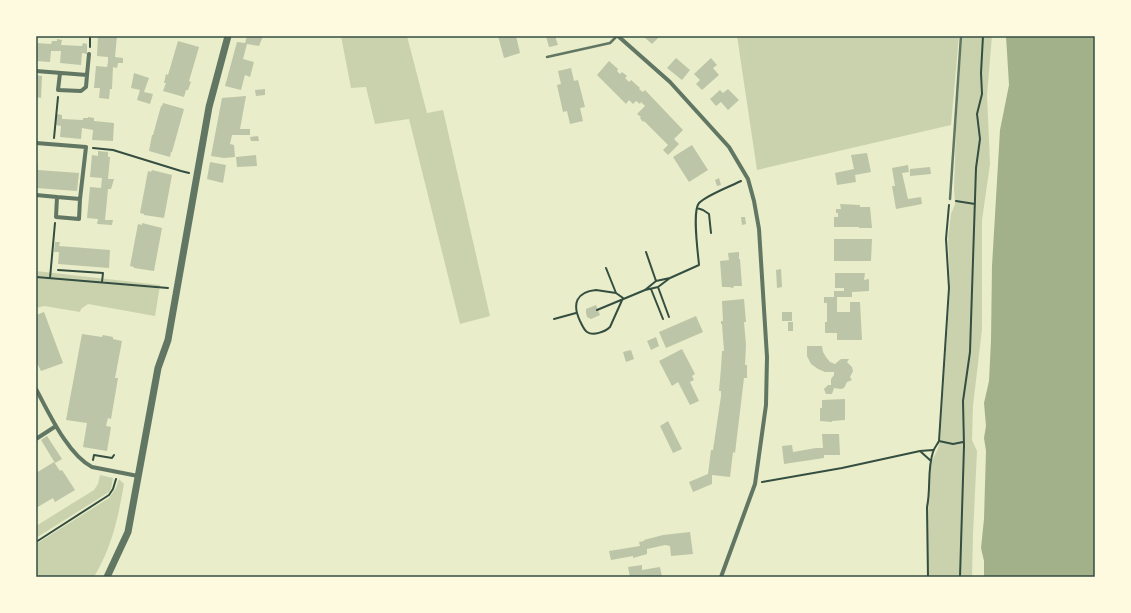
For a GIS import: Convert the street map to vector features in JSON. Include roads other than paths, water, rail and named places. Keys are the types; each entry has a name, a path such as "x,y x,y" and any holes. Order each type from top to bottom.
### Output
{"street":[{"path":"108,577 128,532 158,368 168,340 209,107 228,36"},
{"path":"617,36 670,82 729,147 748,179 754,201 758,229 767,357 766,405 755,484 721,577"},
{"path":"60,73 58,90 81,91 86,87 89,54"},
{"path":"36,71 87,75"},
{"path":"36,143 86,147 79,219 56,217 57,197"},
{"path":"36,195 80,199"},
{"path":"36,389 56,426 79,459 92,468 138,476"},
{"path":"36,439 56,426"}],"lane":[{"path":"547,57 610,43 617,36"},
{"path":"950,199 961,36"}]}
